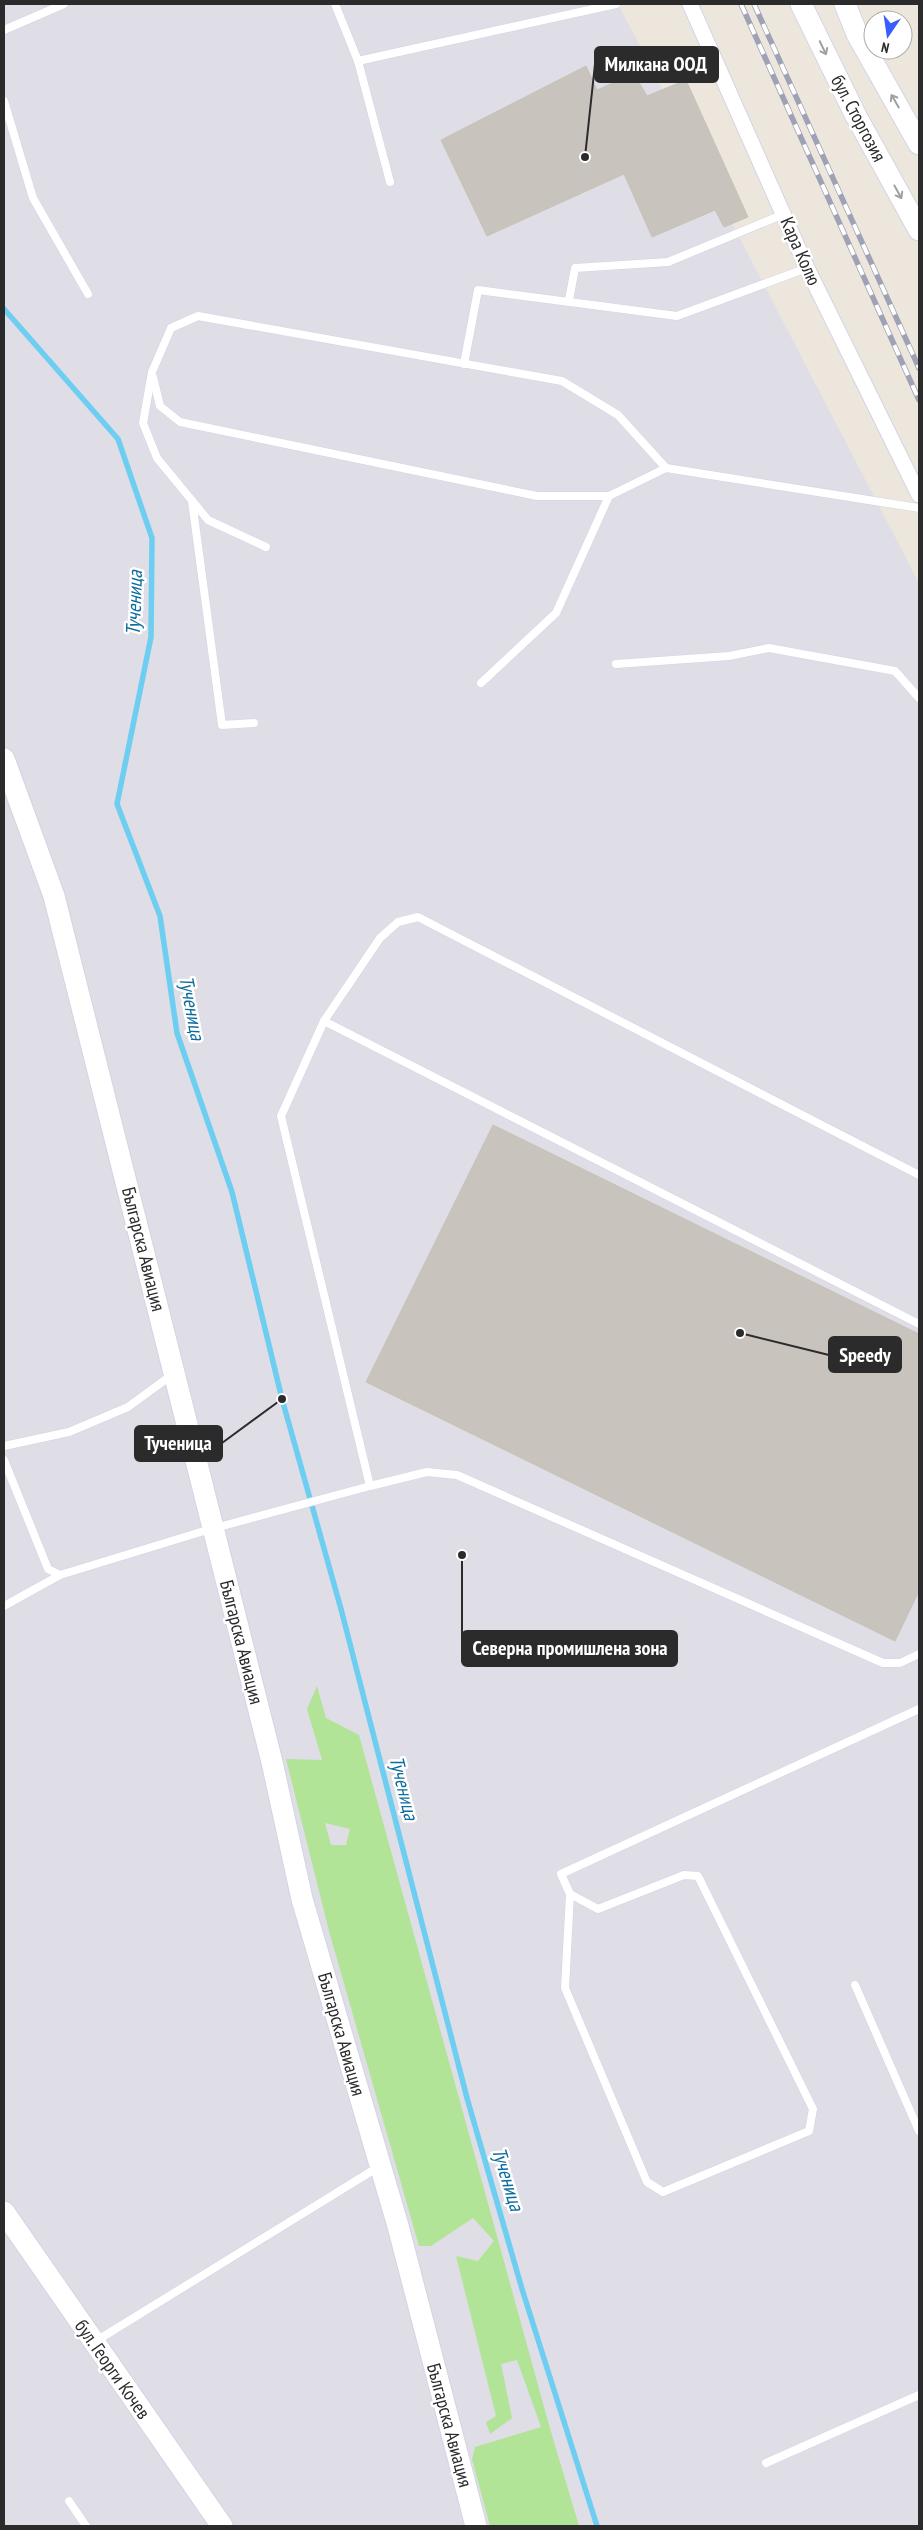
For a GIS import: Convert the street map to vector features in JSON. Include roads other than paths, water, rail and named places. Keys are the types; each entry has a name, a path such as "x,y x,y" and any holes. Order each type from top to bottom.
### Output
{"street":[{"name":"Кара Колю","path":"690,4 807,268 919,495"},
{"name":"бул. Сторгозия","path":"801,4 856,116 919,230"},
{"name":"бул. Сторгозия","path":"845,4 857,34 919,144"},
{"name":"Българска Авиация","path":"4,759 54,896 272,1762 302,1899 380,2166 476,2526"},
{"name":"бул. Георги Кочев","path":"4,2212 222,2526"}],"lane":[{"path":"4,30 64,4"},
{"path":"336,4 358,61 390,182"},
{"path":"358,61 616,4"},
{"path":"4,101 33,198 88,294"},
{"path":"569,300 575,268 668,262 784,214"},
{"path":"464,364 478,290 569,300 677,316 807,268"},
{"path":"266,546 208,520 157,458 143,423 152,372 172,328 198,316 562,381 618,415 666,468"},
{"path":"152,372 160,406 180,422 537,496 609,496 666,468 919,508"},
{"path":"481,683 556,613 609,496"},
{"path":"192,501 222,725 254,723"},
{"path":"616,664 729,656 769,648 895,671 919,698"},
{"path":"370,1486 281,1116 324,1021 380,938 398,922 418,917 919,1175"},
{"path":"324,1021 919,1324"},
{"path":"4,1446 69,1432 128,1407 175,1373"},
{"path":"4,1460 48,1569 60,1575"},
{"path":"4,1606 60,1575 214,1528 427,1472 457,1475 883,1663 900,1663 919,1654"},
{"path":"570,1894 598,1909 684,1875 698,1876 813,2109 809,2131 663,2192 647,2182 565,1988 570,1894 561,1874 919,1709"},
{"path":"855,1986 919,2131"},
{"path":"94,2342 380,2166"},
{"path":"766,2463 919,2395"},
{"path":"69,2501 86,2526"}],"waterway":[{"name":"Тученица","path":"4,309 118,439 152,538 151,637 117,804 160,916 177,1033 232,1192 282,1399 341,1609 467,2098 522,2289 597,2526"}],"railway":[{"path":"741,4 919,400"},
{"path":"754,4 919,368"}],"place":[{"name":"Милкана OOД","path":"585,157"},
{"name":"Speedy","path":"740,1333"},
{"name":"Тученица","path":"282,1399"},
{"name":"Северна промишлена зона","path":"462,1555"}]}
